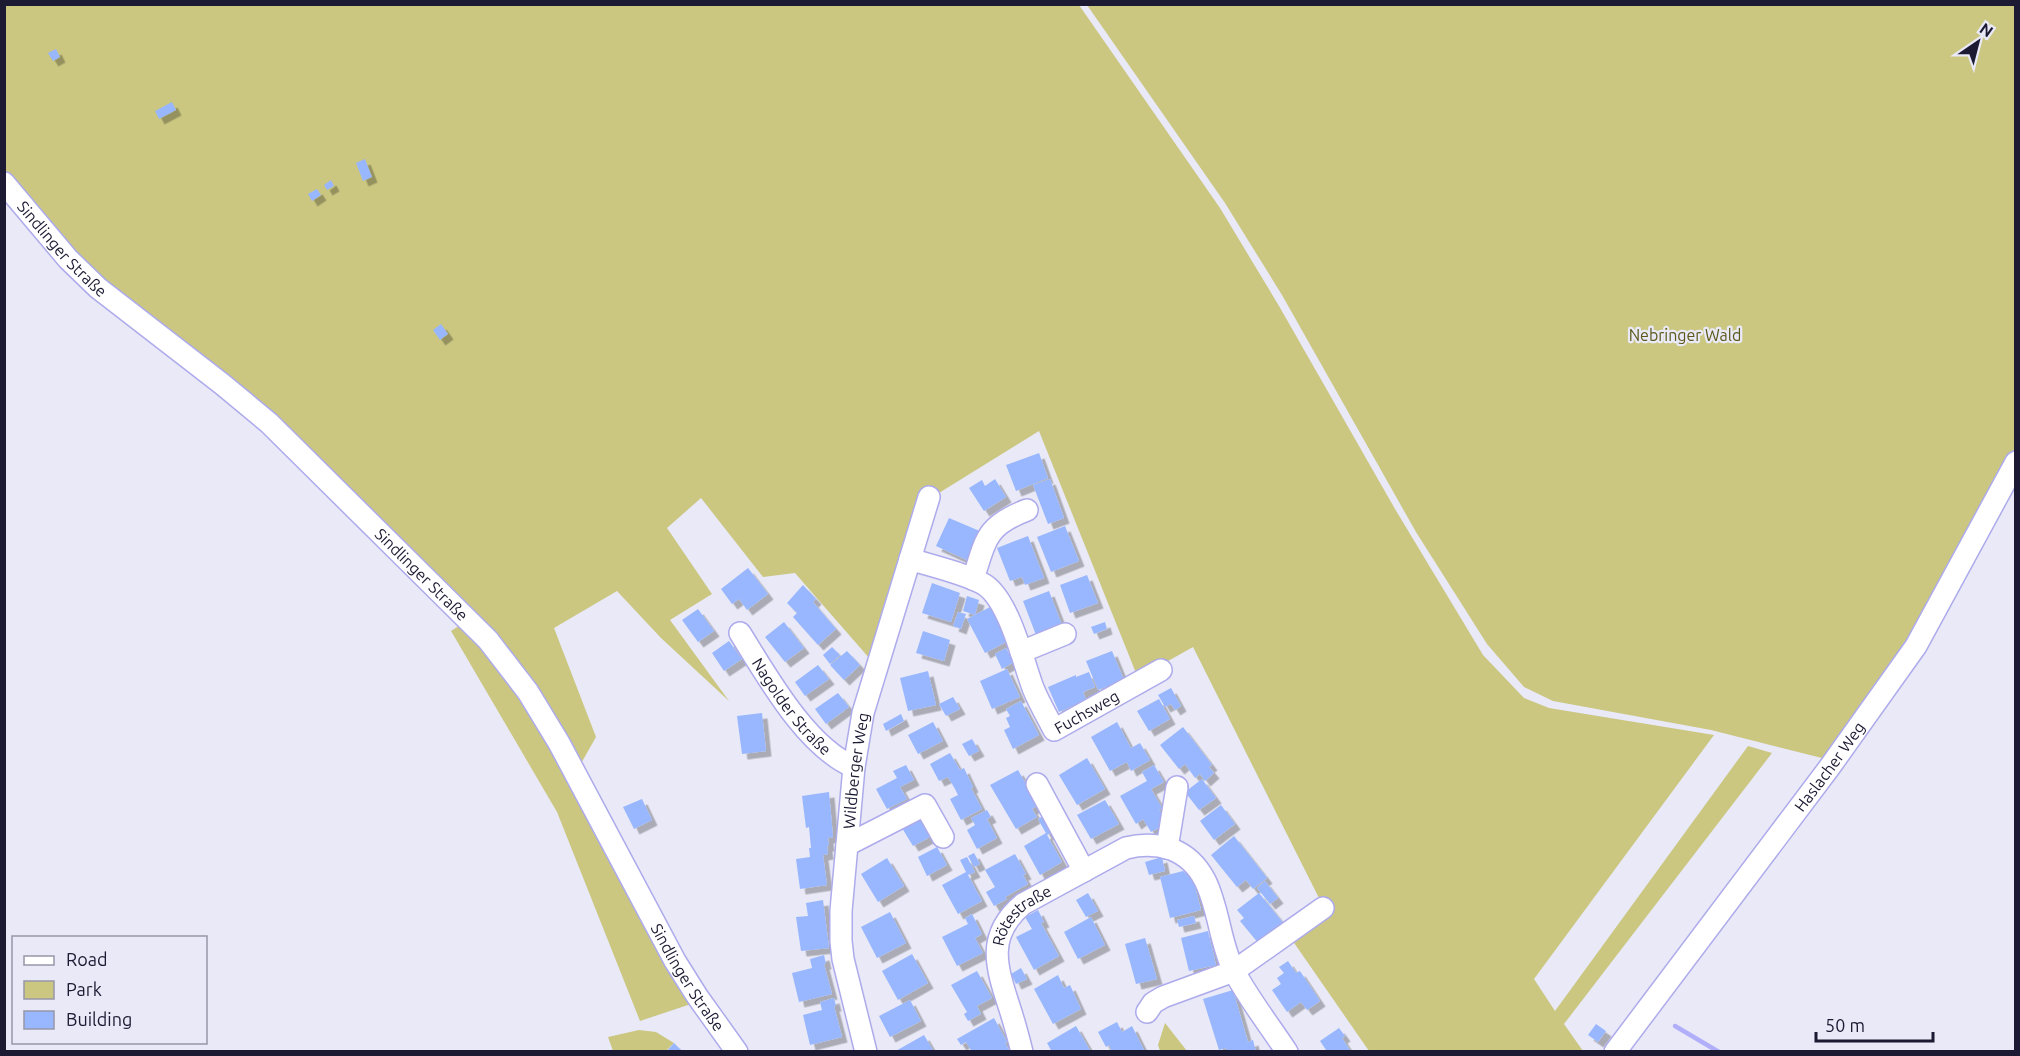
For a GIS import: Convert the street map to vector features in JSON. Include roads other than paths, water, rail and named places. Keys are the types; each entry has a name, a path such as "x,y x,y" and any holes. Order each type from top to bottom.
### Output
{"street":[{"name":"Sindlinger Straße","path":"4,183 68,259 90,281 269,423 488,639 528,692 559,742 675,961 737,1052"},
{"name":"Haslacher Weg","path":"1615,1052 1829,768 1916,646 2016,462"},
{"name":"Wildberger Weg","path":"866,1052 847,976 841,941 841,911 854,767 864,712 929,497"},
{"path":"973,579 988,535 1007,518 1027,510"},
{"name":"Fuchsweg","path":"910,559 973,579 996,594 1035,692 1054,730 1161,670"},
{"name":"Nagolder Straße","path":"740,633 805,727 828,752 854,767"},
{"path":"1021,652 1065,634"},
{"path":"1037,784 1084,871"},
{"path":"1167,848 1177,786"},
{"path":"847,845 925,805 944,837"},
{"name":"Rötestraße","path":"1022,1052 998,973 997,942 1003,927 1012,913 1023,904 1126,848 1141,844 1167,848 1180,853 1193,862 1202,873 1209,888 1234,971 1287,1052"},
{"path":"1148,1012 1153,1003 1163,997 1234,971 1323,908"}],"waterway":[{"path":"1675,1026 1719,1052"}],"park label":[{"name":"Nebringer Wald","path":"1685,335"}]}
